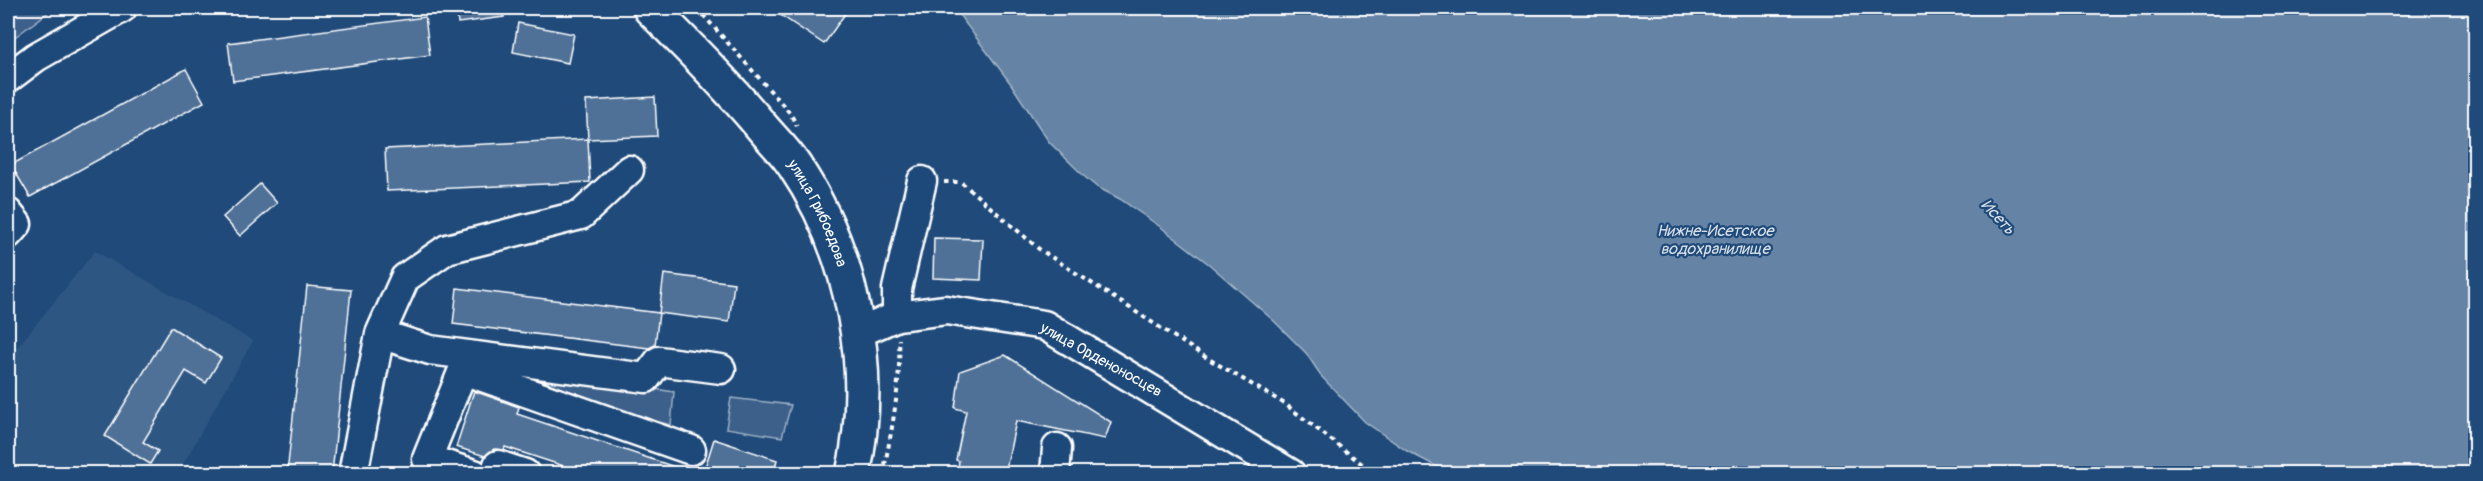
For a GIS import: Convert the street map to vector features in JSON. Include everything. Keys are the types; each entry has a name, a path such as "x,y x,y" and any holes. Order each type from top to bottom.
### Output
{"main road":[{"name":"улица Грибоедова","path":"650,8 730,88 794,164 820,211 841,260 858,333 862,382 858,453 853,474"}],"street":[{"path":"8,78 36,57 122,8"},
{"path":"353,474 380,334 405,278 447,249 580,215 629,170"},
{"path":"897,316 897,289 922,181"},
{"path":"8,213 17,224 8,234"},
{"name":"улица Орденоносцев","path":"858,333 897,316 945,310 1044,325 1291,474"},
{"path":"380,334 430,350 646,378 659,361 721,369"},
{"path":"430,350 463,370 691,450"},
{"path":"463,370 424,466 474,474"},
{"path":"495,474 498,465 525,474"}],"path":[{"path":"922,181 961,182 1039,249 1207,358 1285,404 1375,474"}],"shaded area":[{"path":"8,8 54,8 8,42"},
{"path":"95,251 253,341 178,473 8,474 8,359"},
{"path":"530,370 674,392 671,425 526,389"},
{"path":"731,398 791,405 782,437 726,428"}],"water":[{"name":"Нижне-Исетское водохранилище","path":"954,8 2475,8 2475,473 1449,473 1407,451 1365,422 1322,377 1306,353 1274,321 1210,265 1162,228 1086,178 1049,142 1011,84"}],"building":[{"path":"456,8 503,8 504,17 458,23"},
{"path":"770,8 849,8 824,44"},
{"path":"425,17 430,55 233,81 228,43"},
{"path":"518,23 574,34 568,63 513,52"},
{"path":"186,69 204,102 30,197 11,165"},
{"path":"655,97 657,136 588,139 586,101"},
{"path":"588,139 590,182 387,191 385,149"},
{"path":"260,184 277,203 240,236 223,217"},
{"path":"934,238 983,239 981,280 933,278"},
{"path":"664,274 734,283 729,322 659,313"},
{"path":"307,286 351,290 332,474 287,474"},
{"path":"457,288 659,313 655,345 649,348 453,324"},
{"path":"171,327 221,358 206,383 186,371 143,442 158,451 150,464 105,436"},
{"path":"1005,355 1111,422 1105,439 1016,421 1005,474 957,474 959,461 956,460 966,411 955,408 960,371"},
{"path":"474,391 519,407 517,414 687,471 687,474 588,474 505,447 504,450 494,449 485,456 456,447"},
{"path":"714,439 777,460 773,474 703,474"}],"water label":[{"name":"Исеть","path":"1998,217"}]}
